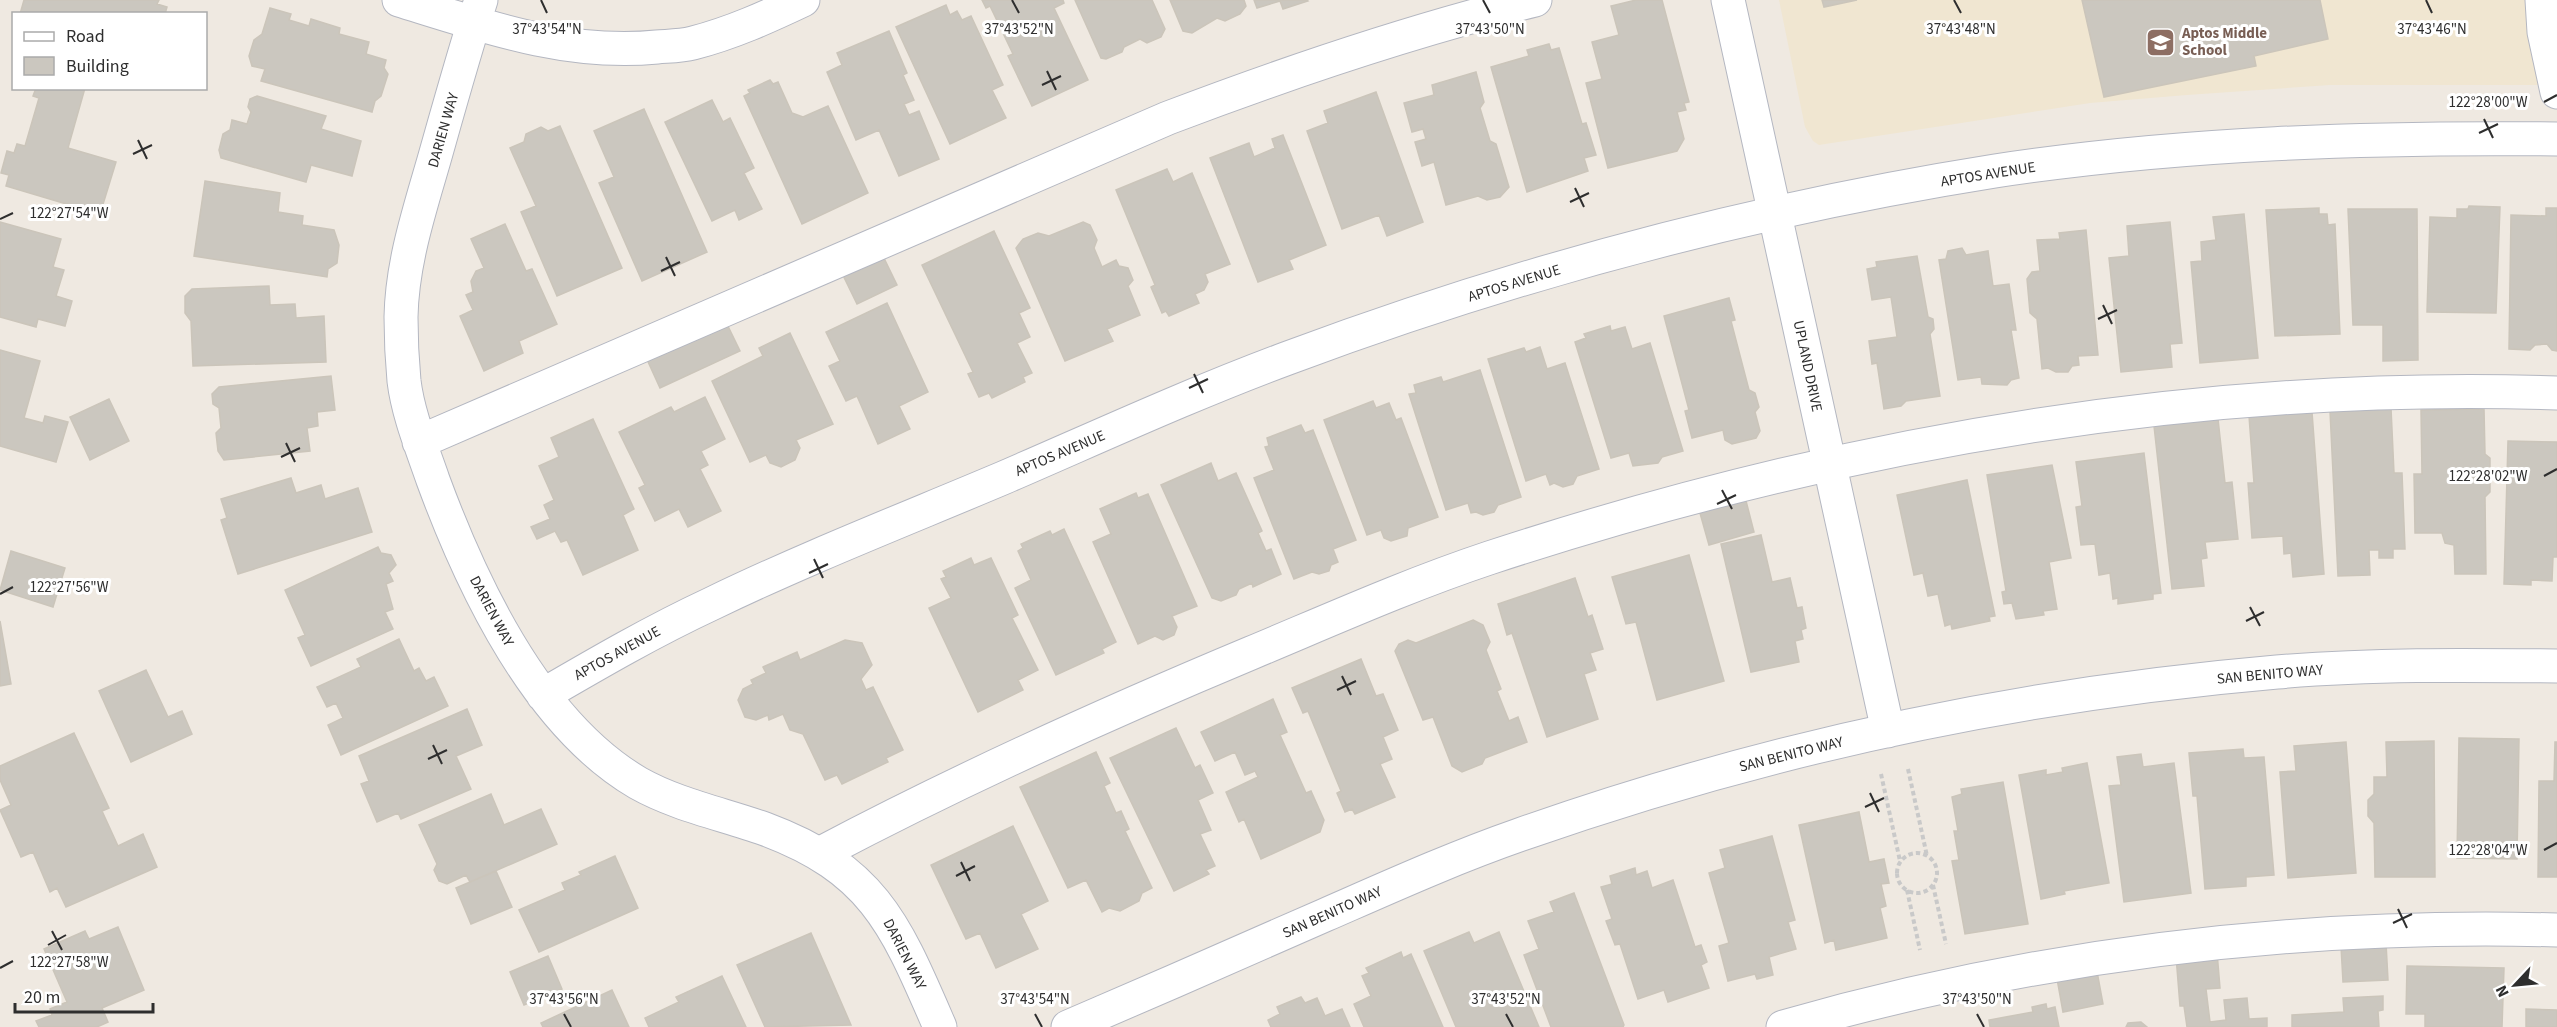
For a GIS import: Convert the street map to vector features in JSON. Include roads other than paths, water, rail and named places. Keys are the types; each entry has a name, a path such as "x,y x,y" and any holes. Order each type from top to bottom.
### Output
{"street":[{"path":"399,0 477,11 522,37 574,46 633,49 691,44 752,24 803,0"},
{"path":"419,442 1168,118 1278,76 1394,38 1535,0"},
{"name":"UPLAND DRIVE","path":"1728,0 1887,732"},
{"path":"2542,0 2544,32 2557,92"},
{"name":"DARIEN WAY","path":"477,11 409,248 401,315 404,383 419,442 444,511 473,576 506,640 543,695 588,744 638,783 695,807 765,829 821,853 861,885 890,919 940,1027"},
{"name":"APTOS AVENUE","path":"543,695 622,649 713,602 1193,396 1373,328 1565,267 1664,240 1775,215 1889,190 1988,173 2105,158 2224,147 2456,138 2557,139"},
{"path":"821,853 909,807 1143,699 1372,601 1484,560 1707,493 1829,464 2009,428 2213,403 2439,391 2557,393"},
{"name":"SAN BENITO WAY","path":"1068,1027 1434,868 1514,837 1604,806 1792,753 1887,732 2080,696 2268,673 2380,667 2557,666"},
{"path":"1783,1027 1937,987 2165,947 2364,930 2475,928 2557,930"}],"place":[{"name":"Aptos Middle School","path":"2161,42"}]}
